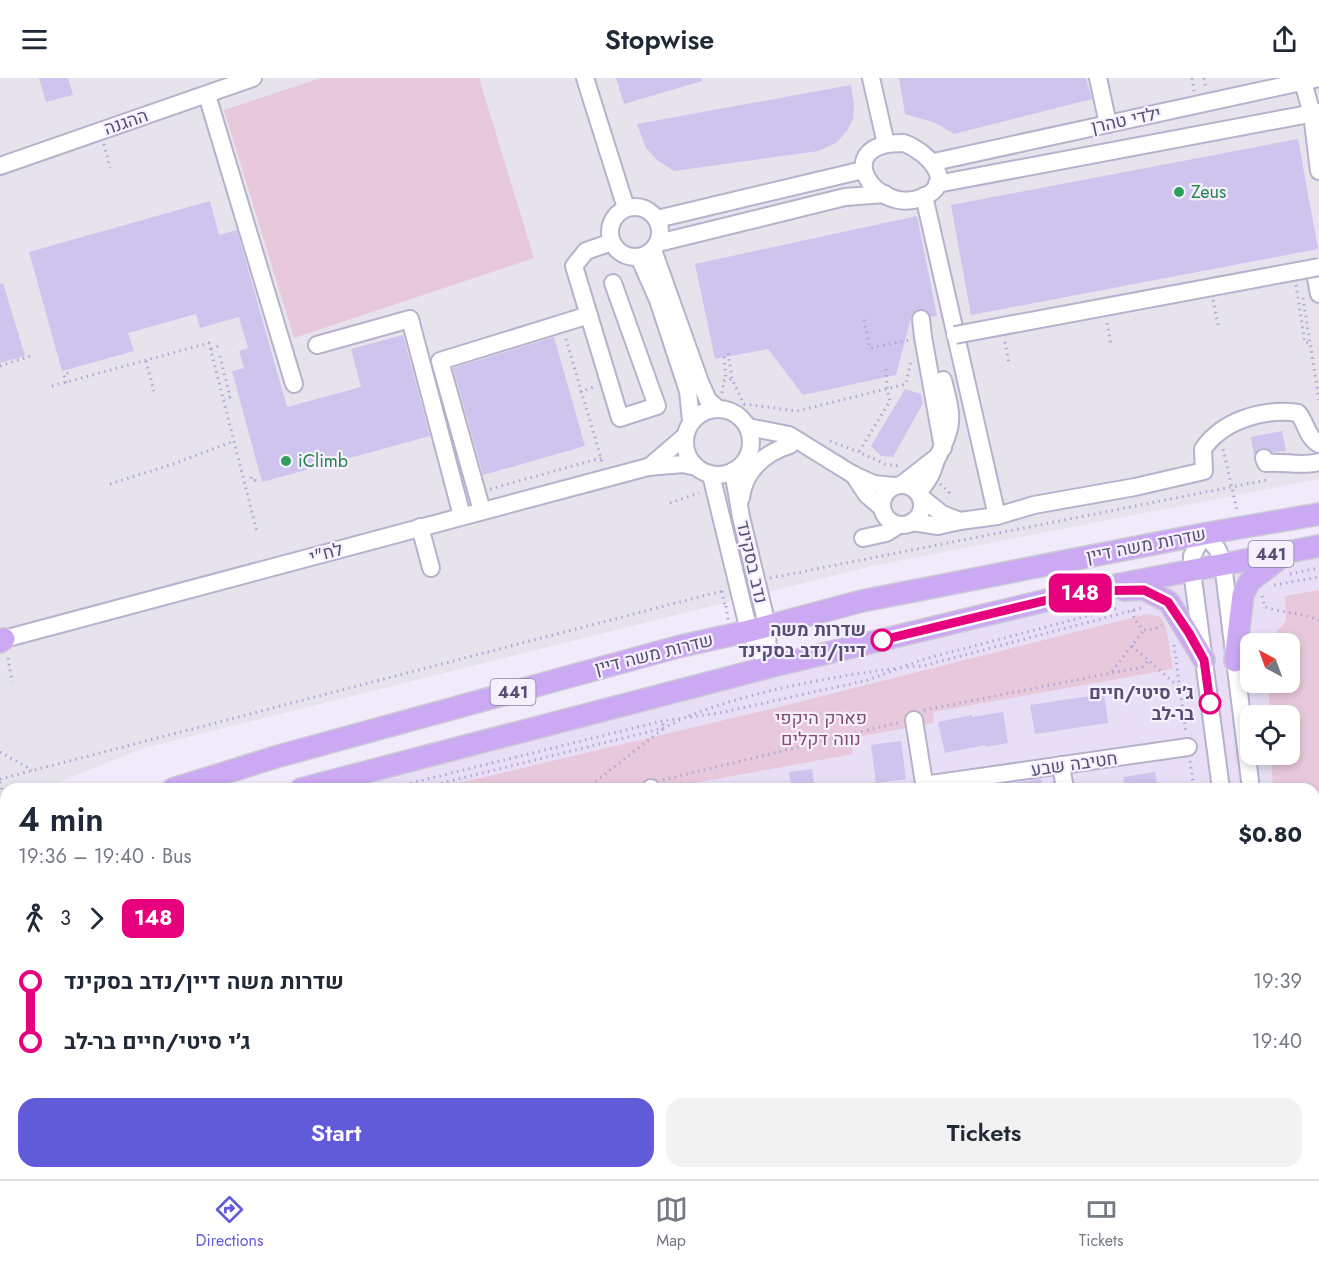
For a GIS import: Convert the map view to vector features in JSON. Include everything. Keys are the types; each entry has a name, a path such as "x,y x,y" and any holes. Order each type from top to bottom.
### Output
{"main road":[{"name":"שדרות משה דיין","path":"191,783 279,756 681,646 862,601 1204,534 1319,514"},
{"name":"שדרות משה דיין","path":"323,783 769,667 1085,591 1319,546"},
{"path":"1235,661 1243,595 1253,584 1250,581 1288,552"},
{"path":"1085,591 1144,590 1164,610 1204,660"}],"street":[{"name":"ההגנה","path":"0,166 253,78"},
{"path":"585,78 626,208"},
{"path":"871,78 886,144"},
{"path":"1098,78 1108,124"},
{"path":"1302,80 1316,113 1319,171"},
{"name":"ילדי טהרן","path":"934,162 1302,80"},
{"path":"207,95 294,384"},
{"name":"ילדי טהרן","path":"937,184 1316,113"},
{"path":"904,143 912,146 934,162 938,176 937,184 929,194 919,198 902,199 885,194 868,183 863,170 865,159 870,153 886,144 904,143"},
{"path":"657,219 863,170"},
{"path":"688,429 700,413 711,409 733,412 742,418 748,427 751,448 747,458 734,471 721,475 703,471 686,454 688,391 655,293 650,250 660,237 657,219 644,209 626,208 615,218 611,226 612,242 623,254 650,250 845,197 885,194"},
{"path":"924,196 997,516"},
{"path":"612,242 586,251 574,266 620,418 657,406 614,283"},
{"path":"650,250 700,382 708,400 718,409"},
{"path":"955,335 1297,274 1317,267 1319,294"},
{"path":"482,511 440,361 589,315"},
{"path":"317,345 410,319 462,516"},
{"path":"921,319 919,338 940,452"},
{"path":"940,452 884,494 877,527 863,538 886,534 905,524 920,512 920,495 930,476 951,426 950,406 943,380"},
{"path":"852,474 892,523 938,526 997,516 1034,505 1135,487 1204,471 1203,448 1212,436 1234,422 1269,412 1298,413 1313,441 1319,444"},
{"path":"748,427 789,435 852,474 874,484 907,485 942,514 960,521"},
{"name":"לח\"י","path":"648,467 688,429"},
{"path":"751,448 761,441 770,440 820,454"},
{"path":"740,511 742,485 755,466 766,455 790,445"},
{"path":"1264,458 1266,463 1310,465 1319,462"},
{"name":"לח\"י","path":"1,640 648,467 683,464 703,471"},
{"name":"נדב בסקינד","path":"703,471 758,628 769,667"},
{"name":"נדב בסקינד","path":"734,471 740,511 757,581 758,628"},
{"path":"420,527 431,568"},
{"path":"1220,783 1192,571 1192,556 1204,534 1218,550 1223,564 1250,783"},
{"name":"חטיבה שבע","path":"914,724 923,783"},
{"name":"חטיבה שבע","path":"949,783 1188,747"},
{"path":"1061,765 1064,783"}],"path":[{"path":"100,131 110,168"},
{"path":"1297,274 1305,343 1309,342"},
{"path":"1297,274 1319,400"},
{"path":"1212,295 1218,325"},
{"path":"728,353 732,379 744,404 797,411 906,384 919,338 870,348 864,320"},
{"path":"561,323 607,478"},
{"path":"1005,340 1010,363"},
{"path":"52,387 209,343 257,532"},
{"path":"211,349 219,346 217,345"},
{"path":"0,366 31,356"},
{"path":"220,356 230,397 224,398"},
{"path":"722,392 726,380 724,357"},
{"path":"146,361 154,391"},
{"path":"886,369 886,384 890,401 860,452 885,464 919,469"},
{"path":"66,383 64,374 71,372"},
{"path":"726,380 732,379"},
{"path":"1212,436 1225,451 1240,528"},
{"path":"110,484 234,441"},
{"path":"477,493 601,458"},
{"path":"244,479 251,476"},
{"path":"757,581 1276,478"},
{"path":"670,503 701,492"},
{"path":"1253,584 1272,586 1319,577"},
{"path":"1253,584 1265,607 1286,614 1309,616 1319,620"},
{"path":"0,781 722,591"},
{"path":"1129,605 1164,610"},
{"path":"411,783 662,721 719,713 868,680 921,660 1118,608"},
{"path":"442,783 663,728 722,703 743,697 868,672 923,666 1133,610 1164,610"},
{"path":"1133,610 1134,619 1144,630"},
{"path":"1111,672 1144,630 1155,629 1164,610"},
{"path":"1,640 12,682"},
{"path":"1173,642 1193,783"},
{"path":"1132,646 1180,688"},
{"path":"657,783 914,724 917,713 931,708 1142,667 1149,660"},
{"path":"662,721 663,728"},
{"path":"594,783 663,728"},
{"path":"0,752 33,771"}],"shaded area":[{"path":"0,78 1319,78 1319,479 872,566 144,748 57,783 0,783"},
{"path":"1319,554 1319,783 299,783 713,674"}],"green space":[{"path":"321,78 479,78 534,258 294,338 224,110"},
{"path":"1319,590 1319,783 1273,783 1272,765 1300,765 1300,705 1269,705 1269,693 1300,693 1300,633 1276,633 1286,621 1285,596"},
{"name":"פארק היקפי נווה דקלים","path":"1147,614 1161,617 1166,627 1173,669 933,712 934,723 852,738 853,754 695,783 459,783 783,706"}],"building":[{"path":"39,78 68,78 73,95 46,102"},
{"path":"616,78 702,78 702,81 624,104"},
{"path":"899,78 1086,78 1092,99 954,134 936,123 905,114"},
{"path":"851,85 854,104 853,119 847,131 836,143 819,151 674,171 657,160 646,148 637,124"},
{"path":"1298,139 1318,249 971,315 951,205"},
{"path":"210,201 219,235 237,230 287,407 361,387 351,349 403,335 430,436 262,482 232,371 244,368 239,351 248,348 239,317 200,328 196,314 128,333 134,351 62,371 29,252"},
{"path":"917,216 937,316 931,317 926,310 920,309 912,314 896,375 803,395 768,349 715,359 695,264"},
{"path":"3,283 25,356 0,363 0,284"},
{"path":"554,337 585,446 483,475 453,368"},
{"path":"905,389 921,394 923,403 893,457 881,456 871,446"},
{"path":"1282,431 1286,451 1272,452 1261,448 1254,456 1251,437"},
{"path":"1104,694 1108,723 1035,734 1030,705"},
{"path":"1003,712 1008,743 945,753 938,722"},
{"path":"901,741 906,779 876,783 871,745"},
{"path":"812,769 814,783 791,783 789,772"},
{"path":"1155,772 1157,783 1124,783 1123,777"},
{"path":"1041,779 1042,783 1014,783"}],"bus line":[{"name":"148","path":"882,640 1085,591 1144,590 1168,602 1189,633 1204,660 1210,703"}],"place":[{"name":"Zeus","path":"1179,192"},
{"name":"iClimb","path":"286,461"},
{"name":"שדרות משה דיין/נדב בסקינד","path":"882,640"},
{"name":"ג׳י סיטי/חיים בר-לב","path":"1210,703"}]}
